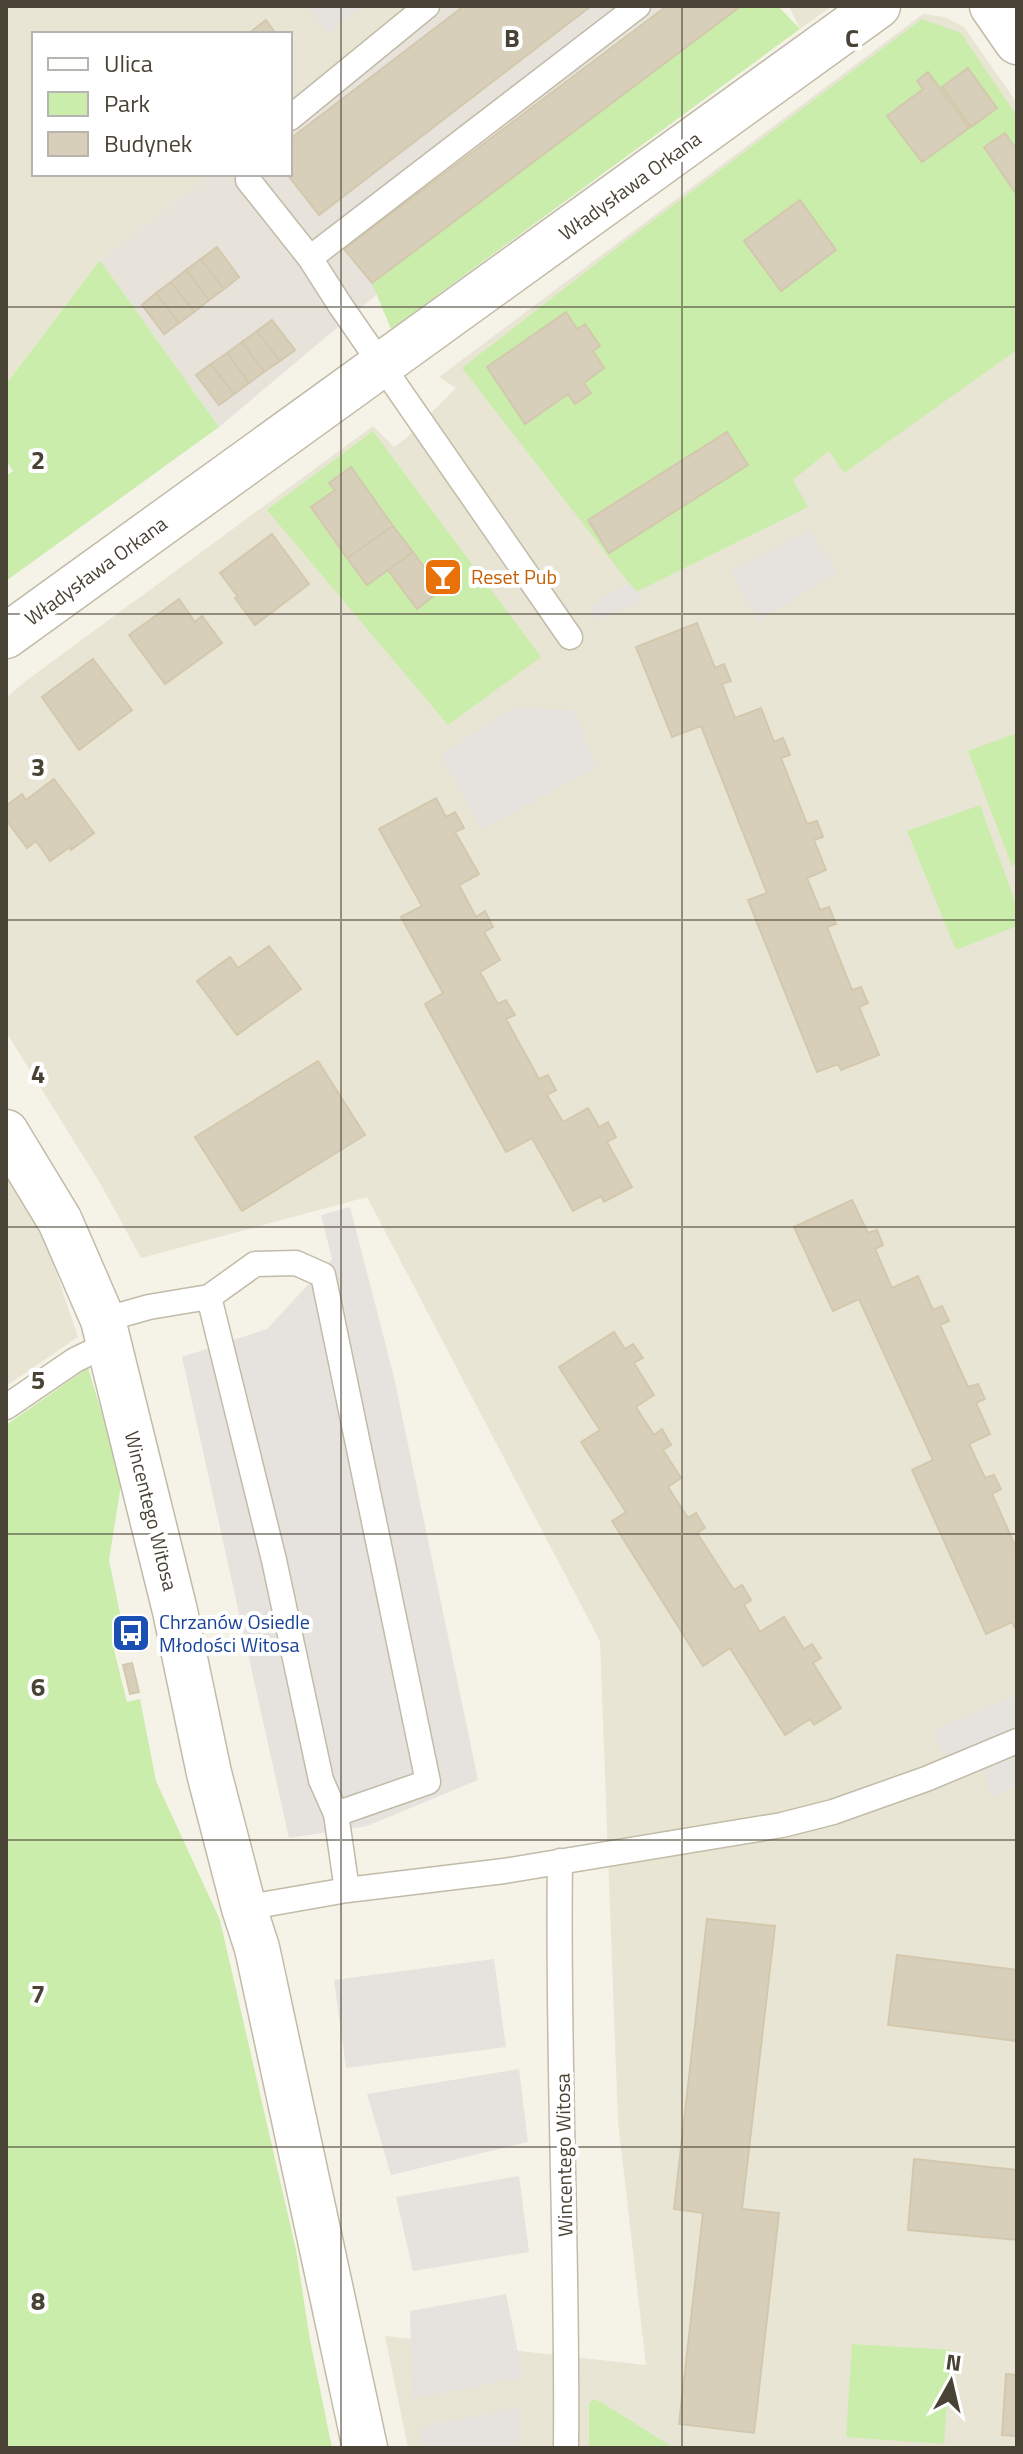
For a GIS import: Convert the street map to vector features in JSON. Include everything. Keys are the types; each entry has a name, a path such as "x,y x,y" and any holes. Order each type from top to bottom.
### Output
{"street":[{"name":"Władysława Orkana","path":"6,636 878,6"},
{"path":"992,6 1017,42"},
{"name":"Wincentego Witosa","path":"6,1132 60,1221 106,1332 175,1611 209,1773 257,1948 365,2448"}],"lane":[{"path":"292,116 427,6"},
{"path":"310,258 638,6"},
{"path":"249,176 248,180 310,258 570,637"},
{"path":"6,1407 75,1360 106,1332 149,1307 209,1297 255,1264 296,1263 323,1275 428,1782 336,1814"},
{"path":"209,1297 274,1560 321,1780 336,1814 347,1890"},
{"path":"244,1908 347,1890 504,1871 782,1825 833,1812 926,1779 1017,1741"},
{"name":"Wincentego Witosa","path":"560,1861 566,2448"}],"shaded area":[{"path":"6,6 422,6 292,109 292,32 32,32 32,176 207,176 100,260 6,384"},
{"path":"305,6 364,6 328,33"},
{"path":"422,6 783,6 381,291 219,427 100,260 207,176 292,176 292,109"},
{"path":"789,6 832,6 800,29"},
{"path":"923,14 945,17 964,27 1017,103 1017,2448 408,2448 385,2336 646,2365 618,2121 600,1641 367,1197 141,1258 100,1183 6,1032 6,698 373,426 394,447 405,439 456,388 439,377"},
{"path":"809,530 838,572 759,621 731,570"},
{"path":"629,583 644,600 596,621 590,606"},
{"path":"512,708 575,710 596,769 480,829 441,755"},
{"path":"6,1169 40,1224 78,1337 6,1386"},
{"path":"350,1207 394,1377 478,1780 367,1826 289,1838 182,1357 267,1329 332,1259 321,1215"},
{"path":"1017,1695 1017,1786 992,1796 979,1757 950,1769 933,1730"},
{"path":"494,1959 506,2047 346,2068 334,1980"},
{"path":"519,2069 528,2142 391,2175 367,2094"},
{"path":"519,2176 529,2252 413,2271 396,2197"},
{"path":"506,2294 523,2377 412,2399 410,2311"},
{"path":"521,2407 517,2448 424,2448 419,2427"}],"green space":[{"path":"741,6 778,6 800,29 391,329 372,283"},
{"path":"922,19 961,33 1017,116 1017,350 844,473 829,451 793,480 808,507 636,592 462,368"},
{"path":"100,260 219,427 6,581 6,476 13,471 6,460 6,384"},
{"path":"373,431 541,657 448,725 267,510"},
{"path":"1017,733 1017,864 1012,866 968,751"},
{"path":"980,805 1017,907 1017,926 956,950 907,831"},
{"path":"88,1368 122,1479 109,1560 127,1647 114,1650 127,1702 140,1699 156,1781 220,1920 296,2250 332,2448 6,2448 6,1425"},
{"path":"852,2344 951,2350 944,2444 846,2437"},
{"path":"593,2399 674,2448 589,2448 589,2404"}],"building":[{"path":"464,6 591,6 319,215 289,176 292,176 292,137"},
{"path":"667,6 741,6 372,283 344,249"},
{"path":"266,20 275,32 251,32"},
{"path":"968,68 997,108 971,127 942,87"},
{"path":"928,72 969,128 922,162 887,116 923,89 917,81"},
{"path":"1005,133 1017,150 1017,195 984,147"},
{"path":"800,200 836,250 781,291 744,241"},
{"path":"217,247 239,277 224,289 201,259"},
{"path":"201,259 224,289 209,300 186,270"},
{"path":"186,270 209,300 194,312 171,282"},
{"path":"171,282 194,312 179,323 156,293"},
{"path":"156,293 179,323 164,334 142,305"},
{"path":"566,312 577,329 585,324 600,346 593,351 604,368 584,383 591,393 575,404 568,394 525,424 487,367"},
{"path":"272,320 295,350 280,361 257,331"},
{"path":"257,331 280,361 264,372 242,342"},
{"path":"242,342 264,372 249,383 227,353"},
{"path":"227,353 249,383 234,394 211,364"},
{"path":"211,364 234,394 219,405 196,375"},
{"path":"727,432 748,465 609,553 588,520"},
{"path":"351,467 393,526 347,558 311,507 335,490 329,483"},
{"path":"393,526 413,552 367,585 347,558"},
{"path":"272,534 309,584 255,625 220,573"},
{"path":"413,552 441,590 417,609 388,570"},
{"path":"179,599 195,622 202,616 222,643 165,684 129,635"},
{"path":"697,623 715,668 724,664 731,681 722,684 735,718 761,708 774,742 783,738 790,755 781,758 807,824 817,821 823,837 814,840 826,870 807,878 820,910 829,907 836,924 827,927 852,990 861,987 868,1003 859,1007 879,1055 841,1070 838,1064 817,1072 748,900 767,893 701,726 672,737 636,647"},
{"path":"93,659 132,710 79,750 42,697"},
{"path":"54,779 94,833 50,861 36,841 27,848 6,820 6,806 22,794 26,800"},
{"path":"436,798 446,817 455,812 464,828 455,832 479,874 459,885 476,917 485,911 493,927 484,932 500,960 480,972 498,1004 506,1000 515,1015 506,1019 539,1079 548,1075 556,1090 547,1095 563,1122 588,1108 599,1127 608,1122 616,1137 607,1142 632,1187 604,1202 601,1196 573,1211 532,1138 506,1152 425,1004 443,993 401,917 422,906 379,829"},
{"path":"269,946 301,989 237,1035 197,981 230,957 238,968"},
{"path":"318,1061 365,1135 242,1211 195,1137"},
{"path":"852,1200 868,1233 877,1230 883,1245 875,1249 892,1288 918,1276 933,1310 942,1306 949,1321 940,1325 968,1387 978,1384 985,1399 976,1403 990,1434 969,1444 985,1478 994,1475 1001,1489 992,1494 1017,1550 1015,1628 1012,1622 986,1634 912,1470 933,1460 859,1299 833,1311 794,1227"},
{"path":"614,1332 625,1349 633,1344 643,1358 634,1363 654,1395 636,1407 654,1435 662,1429 671,1445 663,1450 681,1478 668,1487 688,1518 696,1513 705,1528 697,1533 734,1590 742,1585 751,1600 744,1605 760,1632 784,1617 804,1649 812,1644 821,1658 813,1663 841,1708 814,1725 810,1719 785,1735 730,1648 703,1666 612,1521 626,1512 581,1442 600,1430 559,1367"},
{"path":"132,1663 139,1692 130,1694 123,1665"},
{"path":"707,1919 775,1926 742,2209 779,2213 754,2433 679,2424 703,2213 674,2209"},
{"path":"897,1955 1017,1970 1017,2041 888,2025"},
{"path":"914,2159 1017,2170 1017,2240 908,2230"},
{"path":"1006,2374 1017,2375 1017,2436 1002,2435"}],"place":[{"name":"Reset Pub","path":"443,577"},
{"name":"Chrzanów Osiedle Młodości Witosa","path":"131,1633"}]}
